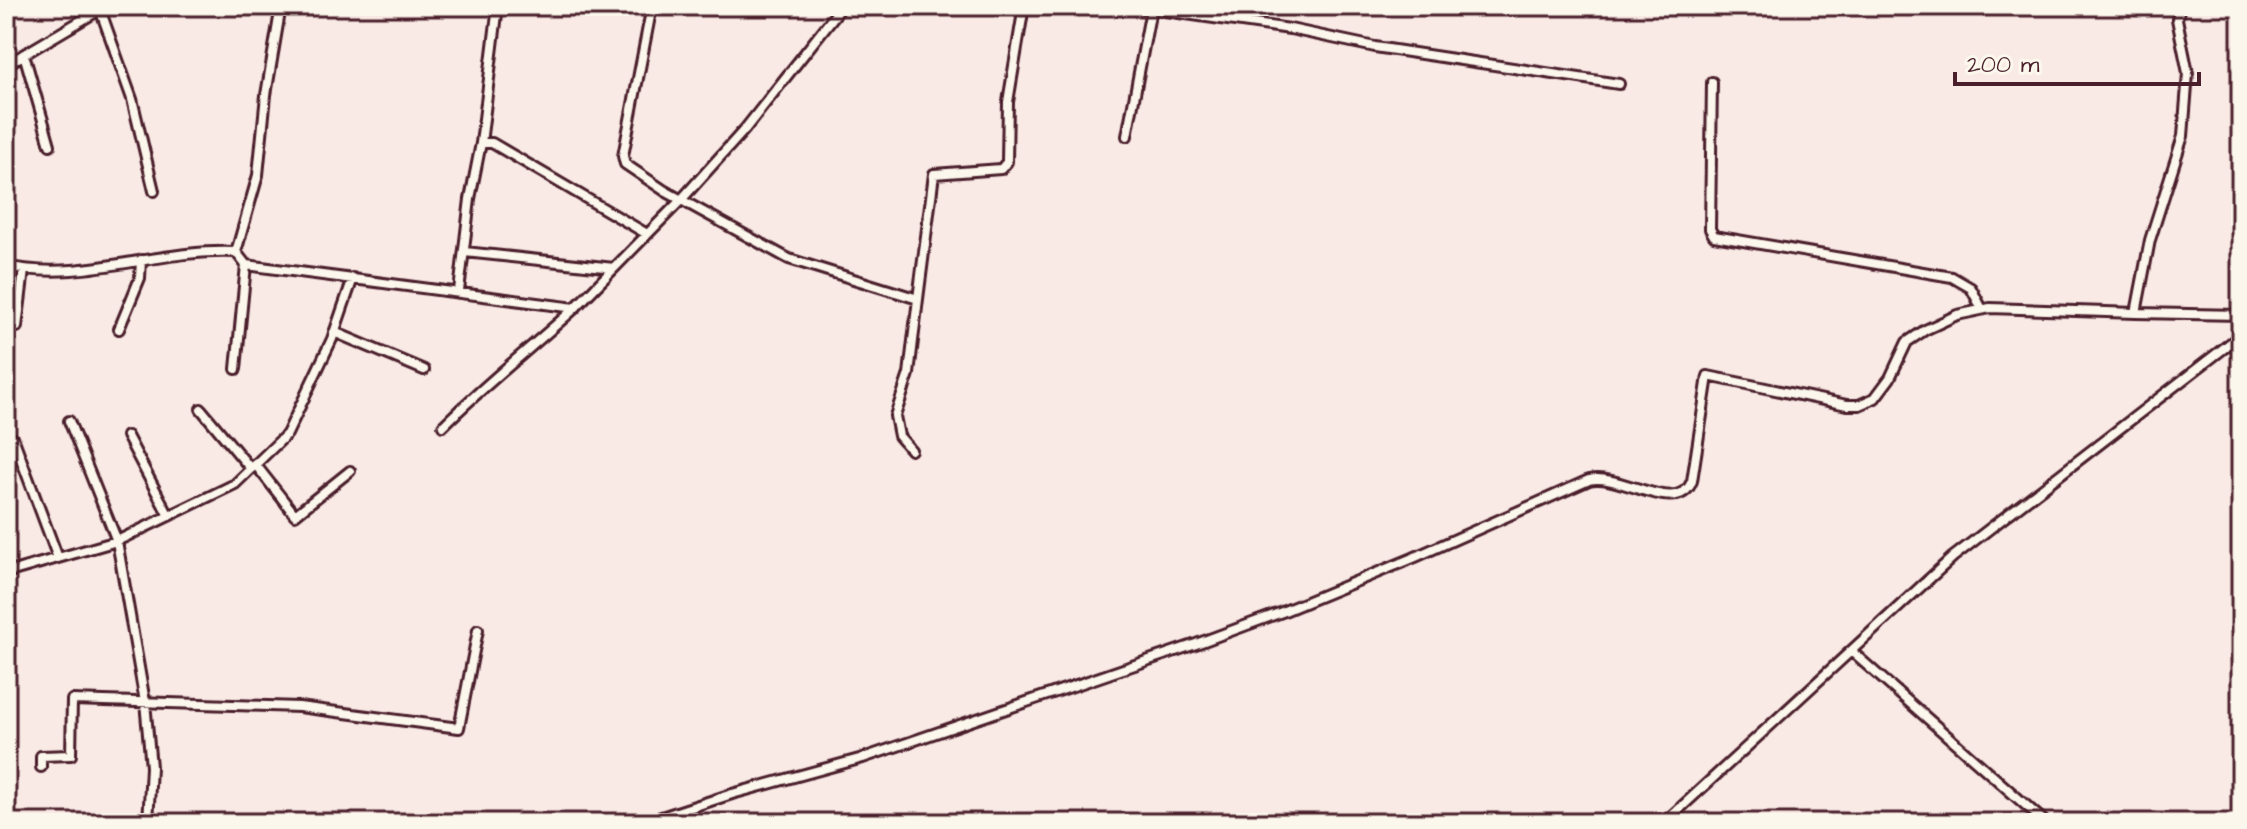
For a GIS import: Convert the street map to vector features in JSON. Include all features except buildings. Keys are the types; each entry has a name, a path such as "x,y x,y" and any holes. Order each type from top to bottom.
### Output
{"street":[{"path":"236,252 258,175 266,95 281,6"},
{"path":"459,291 498,6"},
{"path":"652,6 623,159 627,166 681,200 789,259 918,299"},
{"path":"443,426 487,382 575,308 681,200 745,129 842,6"},
{"path":"911,450 899,436 895,416 909,374 934,174 1001,169 1007,162 1008,102 1024,6"},
{"path":"1128,6 1290,29 1375,47 1619,84"},
{"path":"2136,313 2150,240 2183,136 2188,73 2177,19 2180,6"},
{"path":"6,65 103,8 132,99 154,191"},
{"path":"1127,136 1151,9"},
{"path":"24,54 50,145"},
{"path":"1712,82 1710,229 1714,236 1952,277 1971,288 1982,309"},
{"path":"481,143 492,143 647,234"},
{"path":"6,266 24,270 78,271 203,250 236,252 246,265 236,369"},
{"path":"465,252 614,268"},
{"path":"119,329 140,278 141,260"},
{"path":"246,265 575,308"},
{"path":"17,327 24,270"},
{"path":"6,573 117,541 235,484 287,434 334,332 353,278"},
{"path":"643,823 732,794 863,758 1196,644 1399,564 1589,480 1607,479 1644,491 1679,496 1687,491 1692,481 1708,376 1859,405 1879,394 1911,339 1957,315 1982,309 2241,315"},
{"path":"334,332 424,370"},
{"path":"1664,823 1953,557 2241,335"},
{"path":"201,409 295,515 350,471"},
{"path":"69,421 117,541 145,702 151,767 148,823"},
{"path":"6,433 14,440 58,558"},
{"path":"127,436 169,516"},
{"path":"41,767 41,756 71,755 72,700 299,707 459,728 478,630"},
{"path":"1851,651 2046,823"}]}
